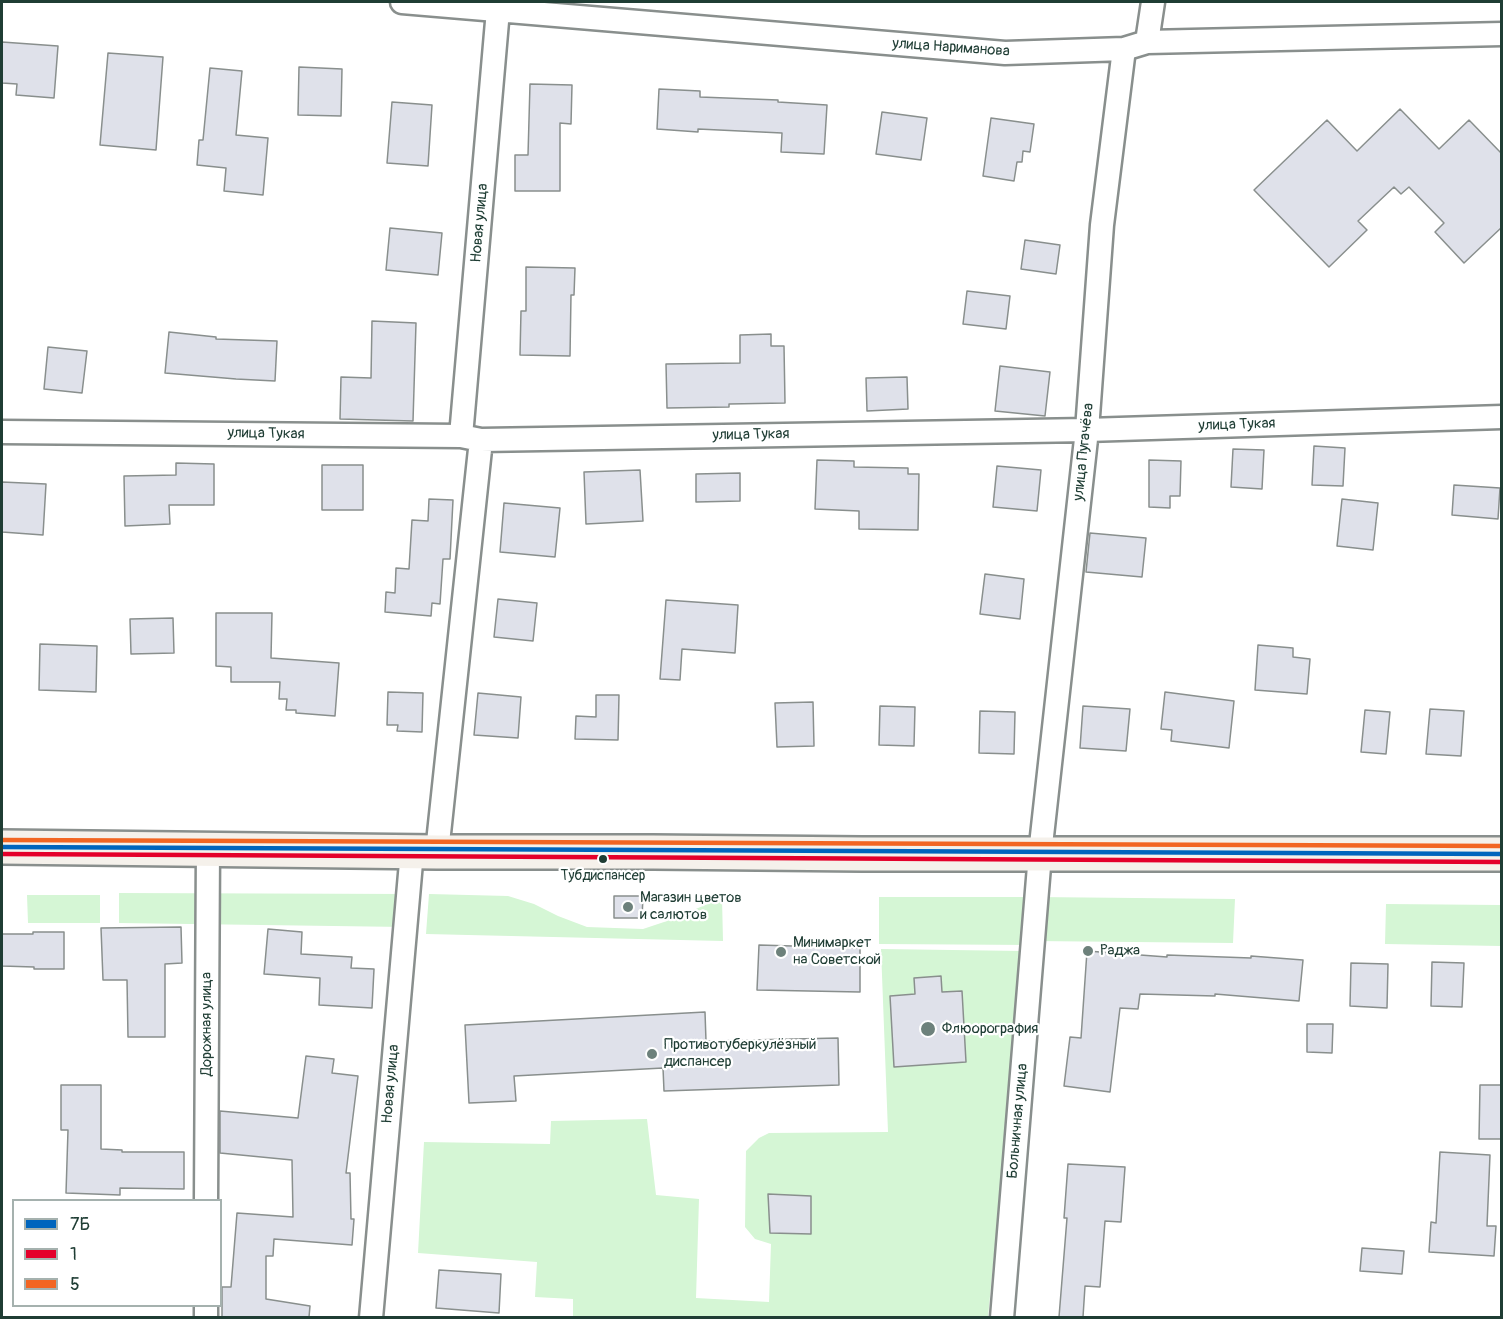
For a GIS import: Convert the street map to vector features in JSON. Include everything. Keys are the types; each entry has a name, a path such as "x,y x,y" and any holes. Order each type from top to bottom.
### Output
{"main road":[{"path":"2,847 425,852 1502,854"}],"street":[{"name":"улица Нариманова","path":"402,2 1005,53 1124,49 1147,42 1502,34"},
{"path":"1147,42 1153,2"},
{"name":"Новая улица","path":"371,1317 471,438 498,10"},
{"name":"улица Пугачёва","path":"1040,854 1087,430 1102,225 1124,49"},
{"name":"улица Тукая","path":"2,432 471,438 1087,430 1502,417"},
{"name":"Дорожная улица","path":"206,1199 208,848"},
{"name":"Больничная улица","path":"1002,1317 1040,854"}],"green space":[{"path":"119,893 408,894 405,927 119,923"},
{"path":"429,894 508,896 534,904 587,927 643,929 722,898 723,941 426,934"},
{"path":"27,895 100,895 100,923 28,923"},
{"path":"879,897 1235,899 1233,943 1033,941 1032,945 879,944"},
{"path":"1386,904 1501,905 1501,946 1385,944"},
{"path":"881,949 1023,951 988,1317 573,1317 573,1299 535,1297 537,1262 418,1253 424,1142 550,1144 551,1121 647,1119 656,1195 699,1199 696,1298 769,1302 771,1244 755,1239 745,1227 746,1151 759,1138 769,1133 888,1132"}],"building":[{"path":"2,42 58,46 54,98 16,95 17,84 2,83"},
{"path":"108,53 163,57 156,150 100,145"},
{"path":"299,67 342,69 341,116 298,115"},
{"path":"210,68 242,71 236,135 268,138 263,195 224,191 226,168 197,165 199,140 203,140"},
{"path":"530,84 572,85 571,124 560,123 560,191 515,191 515,155 528,155"},
{"path":"659,89 700,91 700,97 778,100 778,102 827,105 824,154 781,152 782,133 657,129"},
{"path":"392,102 432,105 428,166 387,163"},
{"path":"1400,109 1439,149 1469,120 1502,154 1502,227 1464,263 1435,232 1444,223 1409,187 1401,194 1394,187 1358,221 1367,230 1329,267 1254,190 1327,120 1357,151"},
{"path":"882,112 927,118 921,160 876,154"},
{"path":"991,118 1034,124 1030,152 1023,151 1022,162 1017,162 1014,181 983,176"},
{"path":"390,228 442,233 438,275 386,270"},
{"path":"1025,240 1060,245 1056,274 1021,269"},
{"path":"526,267 575,268 574,295 571,295 570,356 520,355 521,311 526,311"},
{"path":"967,291 1010,296 1006,329 963,324"},
{"path":"372,321 416,323 413,421 340,419 341,377 371,378"},
{"path":"169,332 216,337 216,339 277,341 275,381 165,373"},
{"path":"771,334 771,346 784,346 785,403 667,408 666,364 740,363 740,335"},
{"path":"48,347 87,351 82,393 44,389"},
{"path":"1000,366 1050,372 1045,416 995,411"},
{"path":"907,377 908,409 867,411 866,378"},
{"path":"1314,446 1345,448 1343,486 1312,485"},
{"path":"1233,449 1264,450 1262,489 1231,487"},
{"path":"817,460 854,461 854,467 908,468 908,474 919,474 918,530 859,529 859,511 815,509"},
{"path":"1149,460 1181,461 1180,496 1170,496 1170,508 1149,507"},
{"path":"176,463 214,464 214,505 169,505 170,524 125,526 124,476 176,475"},
{"path":"322,465 363,465 363,510 322,510"},
{"path":"997,466 1041,470 1037,511 993,507"},
{"path":"640,470 643,521 586,524 584,472"},
{"path":"740,473 740,501 696,502 696,474"},
{"path":"2,482 46,484 43,535 2,532"},
{"path":"1454,485 1500,488 1498,519 1452,515"},
{"path":"429,499 453,500 450,559 443,559 440,604 432,603 431,616 385,612 386,592 395,593 396,568 409,569 412,520 428,521"},
{"path":"1342,499 1378,503 1373,550 1337,546"},
{"path":"504,503 560,508 555,557 500,552"},
{"path":"1090,533 1146,538 1142,577 1086,572"},
{"path":"985,574 1024,579 1020,619 980,614"},
{"path":"498,599 537,603 533,641 494,637"},
{"path":"666,600 738,605 735,653 682,649 680,680 660,679"},
{"path":"216,613 272,613 271,658 339,663 335,716 286,710 287,699 279,699 280,682 231,682 231,667 216,666"},
{"path":"173,618 174,653 131,654 130,619"},
{"path":"40,644 97,646 96,692 39,690"},
{"path":"1258,645 1293,648 1293,657 1310,659 1307,694 1255,690"},
{"path":"388,692 423,693 422,732 397,731 398,725 387,725"},
{"path":"1165,692 1234,701 1229,748 1171,741 1172,730 1161,729"},
{"path":"478,693 521,697 518,738 474,735"},
{"path":"596,695 619,695 618,740 575,739 576,716 596,717"},
{"path":"813,702 814,746 777,747 775,703"},
{"path":"880,706 915,707 914,746 879,745"},
{"path":"1083,706 1130,709 1126,751 1080,748"},
{"path":"1430,709 1464,711 1461,756 1426,754"},
{"path":"1365,710 1390,712 1386,754 1361,752"},
{"path":"980,711 1015,712 1014,754 979,753"},
{"name":"Магазин цветов и салютов","path":"614,896 643,896 642,918 614,918"},
{"path":"181,927 182,963 165,964 165,1037 128,1037 127,980 103,980 101,928"},
{"path":"268,929 302,932 301,954 352,957 351,968 374,969 372,1008 319,1005 320,978 264,974"},
{"path":"33,932 64,932 64,969 2,966 2,934 33,934"},
{"path":"759,945 860,948 860,992 757,990"},
{"path":"1087,951 1167,957 1167,955 1251,958 1251,956 1303,960 1299,1001 1215,994 1215,996 1140,994 1138,1009 1120,1008 1110,1092 1064,1086 1070,1037 1081,1038"},
{"path":"1432,962 1464,963 1462,1007 1431,1006"},
{"path":"1351,963 1388,964 1387,1008 1350,1006"},
{"name":"Флюорография","path":"941,976 942,992 962,991 966,1062 894,1067 890,996 915,994 914,978"},
{"name":"Противотуберкулёзный диспансер","path":"705,1012 706,1041 838,1038 839,1085 664,1091 663,1068 514,1076 516,1101 469,1103 465,1025"},
{"path":"1307,1024 1333,1024 1332,1053 1307,1052"},
{"path":"306,1056 334,1059 332,1073 358,1076 346,1173 350,1173 351,1219 354,1219 352,1245 274,1239 273,1256 266,1256 266,1299 310,1306 309,1317 222,1317 222,1287 231,1287 237,1213 293,1217 292,1160 220,1153 220,1111 298,1118"},
{"path":"61,1085 101,1085 101,1149 122,1150 122,1152 184,1152 184,1189 120,1188 120,1195 66,1193 68,1130 61,1130"},
{"path":"1480,1085 1502,1085 1502,1139 1479,1139"},
{"path":"1440,1152 1490,1155 1487,1226 1496,1226 1494,1256 1429,1252 1431,1222 1436,1223"},
{"path":"1068,1164 1125,1167 1121,1222 1105,1221 1100,1287 1085,1286 1083,1317 1059,1317 1067,1218 1064,1218"},
{"path":"768,1194 811,1196 811,1234 770,1233"},
{"path":"1362,1248 1404,1251 1402,1274 1360,1271"},
{"path":"439,1270 501,1274 499,1313 436,1308"}],"transit line":[{"name":"5","path":"2,840 752,845 1502,846"},
{"name":"7Б","path":"2,847 752,853 1502,854"},
{"name":"1","path":"2,854 377,858 1502,862"}],"place":[{"name":"Тубдиспансер","path":"603,859"},
{"name":"Магазин цветов и салютов","path":"628,907"},
{"name":"Раджа","path":"1088,951"},
{"name":"Минимаркет на Советской","path":"781,952"},
{"name":"Флюорография","path":"928,1029"},
{"name":"Противотуберкулёзный диспансер","path":"652,1054"}]}
